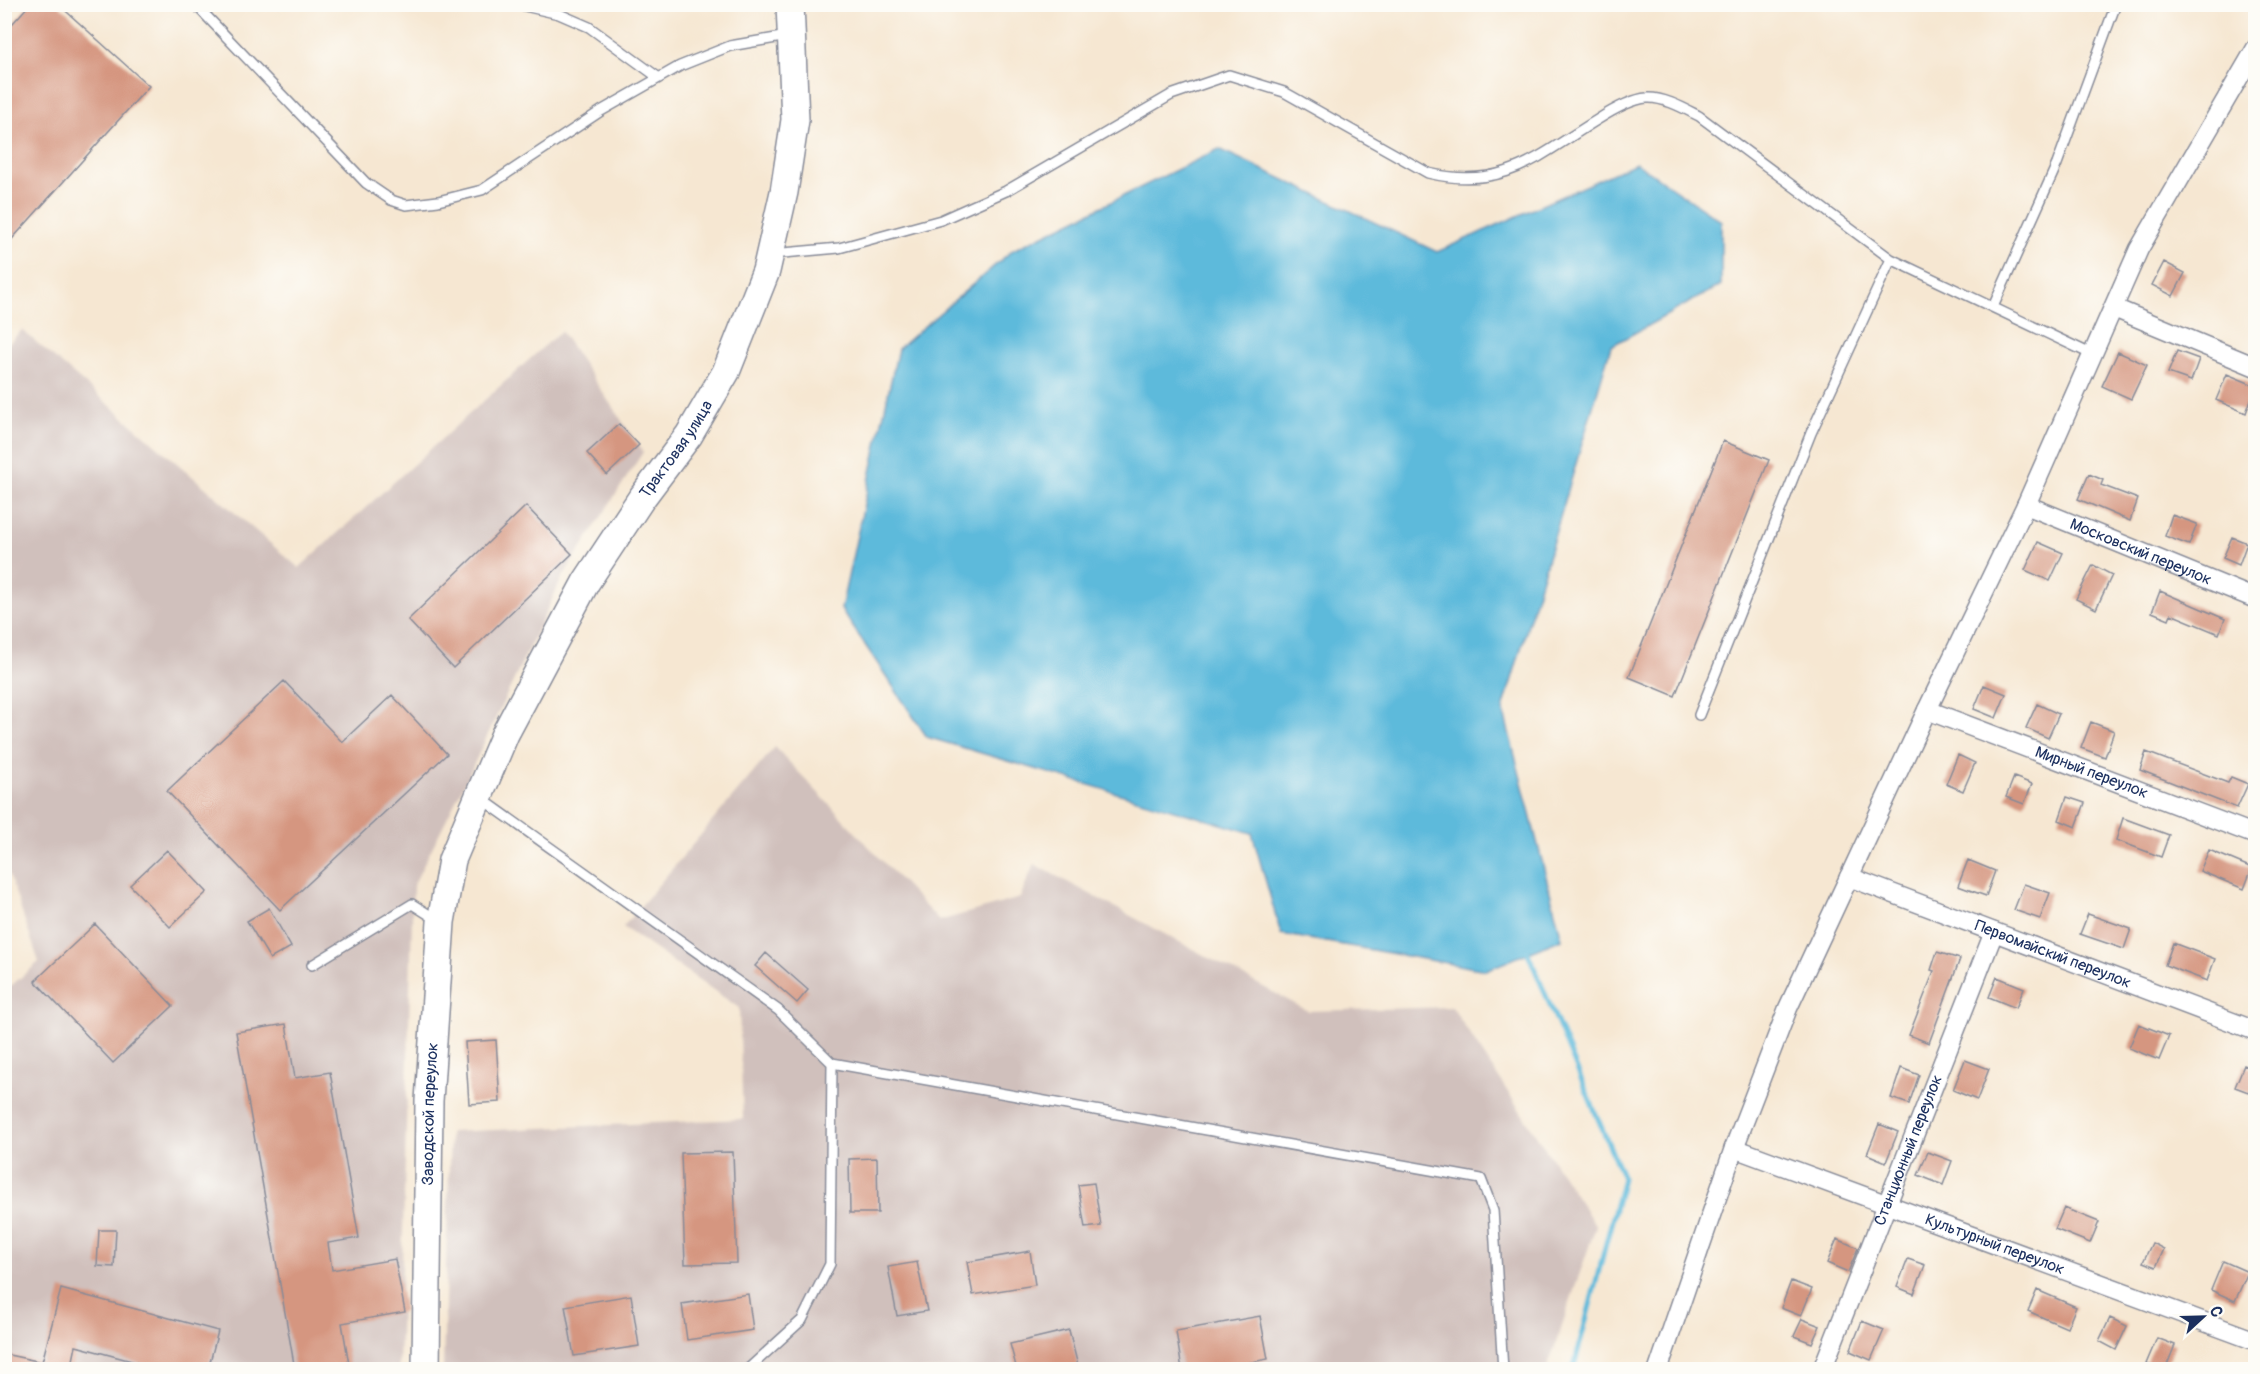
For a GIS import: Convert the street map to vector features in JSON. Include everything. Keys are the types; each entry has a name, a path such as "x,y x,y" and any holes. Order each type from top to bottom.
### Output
{"street":[{"name":"Трактовая улица","path":"452,860 505,734 586,582 641,499 688,435 726,372 766,271 784,192 795,120 790,4"},
{"path":"1658,1370 1734,1148 1788,1008 1927,710 2026,505 2139,249 2251,66 2256,48"},
{"path":"2114,308 2256,367"},
{"name":"Московский переулок","path":"2026,505 2256,599"},
{"name":"Мирный переулок","path":"1927,710 2256,835"},
{"name":"Заводской переулок","path":"426,1370 429,1101 441,922 452,860"},
{"name":"Первомайский переулок","path":"1850,877 2256,1031"},
{"name":"Станционный переулок","path":"1822,1370 1994,932"},
{"name":"Культурный переулок","path":"1734,1148 2256,1341"}],"lane":[{"path":"195,4 366,183 391,200 406,205 438,201 482,190 601,111 659,78 730,46 793,35"},
{"path":"516,4 559,14 589,27 659,78"},
{"path":"1993,307 2057,164 2116,4"},
{"path":"770,254 839,248 941,220 1006,192 1171,94 1229,75 1284,92 1428,173 1451,179 1477,180 1507,173 1614,110 1648,98 1678,106 1699,116 1892,259 2093,355"},
{"path":"1699,715 1811,433 1892,259"},
{"path":"478,796 778,1010 832,1063 1481,1179 1494,1210 1503,1370"},
{"path":"312,965 412,904 441,922"},
{"path":"747,1370 802,1320 830,1264 832,1063"}],"shaded area":[{"path":"22,330 299,568 561,331 643,452 562,578 413,886 399,1369 5,1369 5,991 39,962 5,863 4,348"},
{"path":"775,747 939,921 1020,898 1034,864 1308,1011 1452,1007 1596,1226 1547,1369 443,1370 450,1132 743,1119 739,1008 623,927"}],"water":[{"path":"1219,149 1437,252 1636,163 1721,221 1721,285 1611,346 1503,709 1562,939 1486,970 1281,934 1252,833 927,737 841,609 898,349 1013,250"}],"building":[{"path":"30,4 58,4 149,86 4,248 4,33"},
{"path":"2164,262 2185,273 2173,296 2152,285"},
{"path":"2177,351 2199,359 2191,381 2168,373"},
{"path":"2118,352 2147,365 2131,399 2102,386"},
{"path":"2227,374 2256,386 2246,413 2216,400"},
{"path":"619,424 639,445 607,475 587,453"},
{"path":"1723,441 1769,460 1675,696 1629,677"},
{"path":"2089,474 2103,480 2101,485 2138,499 2130,521 2078,499"},
{"path":"526,506 572,554 453,668 408,620"},
{"path":"2172,515 2197,524 2189,545 2165,536"},
{"path":"2232,537 2247,543 2239,565 2223,558"},
{"path":"2038,542 2063,553 2050,581 2025,570"},
{"path":"2093,565 2112,575 2096,609 2076,599"},
{"path":"2160,591 2225,619 2219,634 2171,614 2169,619 2152,612"},
{"path":"284,681 342,742 392,695 447,754 280,910 167,791"},
{"path":"1984,685 2006,694 1996,718 1974,709"},
{"path":"2037,704 2059,714 2048,738 2026,728"},
{"path":"2091,722 2114,731 2105,757 2081,748"},
{"path":"2146,752 2228,783 2231,777 2248,784 2237,808 2140,770"},
{"path":"1958,755 1975,763 1963,791 1946,784"},
{"path":"2014,777 2032,784 2024,804 2006,797"},
{"path":"2067,797 2085,803 2076,827 2059,820"},
{"path":"2123,818 2169,835 2161,857 2116,840"},
{"path":"167,850 207,892 170,927 130,885"},
{"path":"2209,850 2252,868 2244,889 2200,871"},
{"path":"1968,860 1995,871 1986,896 1958,886"},
{"path":"2024,884 2050,893 2040,919 2014,910"},
{"path":"269,908 291,947 270,959 247,921"},
{"path":"2088,914 2131,929 2124,949 2080,934"},
{"path":"95,924 173,1006 113,1063 35,981"},
{"path":"2173,943 2215,959 2207,981 2165,965"},
{"path":"1937,952 1960,959 1929,1043 1909,1035 1934,971 1931,970"},
{"path":"766,953 808,990 797,1003 755,966"},
{"path":"1997,977 2024,988 2016,1008 1989,997"},
{"path":"286,1024 295,1078 330,1072 359,1238 328,1243 332,1270 395,1259 405,1312 342,1323 350,1370 295,1370 236,1032"},
{"path":"2139,1024 2169,1036 2159,1060 2129,1048"},
{"path":"496,1040 500,1102 469,1104 465,1042"},
{"path":"1965,1060 1989,1069 1977,1100 1953,1090"},
{"path":"2244,1065 2256,1070 2256,1095 2235,1087"},
{"path":"1901,1068 1919,1075 1909,1104 1891,1098"},
{"path":"1879,1124 1898,1132 1886,1162 1867,1154"},
{"path":"733,1152 737,1263 685,1264 681,1153"},
{"path":"1928,1152 1952,1161 1943,1185 1918,1175"},
{"path":"877,1158 878,1213 850,1213 849,1159"},
{"path":"1094,1183 1101,1226 1085,1228 1078,1185"},
{"path":"2064,1208 2099,1222 2090,1243 2055,1229"},
{"path":"99,1230 116,1230 114,1267 97,1266"},
{"path":"1837,1239 1858,1248 1848,1272 1827,1263"},
{"path":"2152,1243 2164,1249 2156,1267 2143,1262"},
{"path":"1030,1251 1035,1285 973,1295 967,1262"},
{"path":"1908,1259 1925,1265 1914,1294 1897,1287"},
{"path":"2223,1261 2248,1272 2235,1301 2211,1290"},
{"path":"917,1262 927,1311 897,1316 888,1267"},
{"path":"1791,1281 1812,1289 1801,1316 1781,1308"},
{"path":"61,1289 218,1331 208,1370 165,1370 76,1346 71,1370 4,1370 4,1354 42,1362"},
{"path":"2037,1290 2076,1307 2067,1328 2028,1311"},
{"path":"748,1294 753,1330 687,1340 682,1304"},
{"path":"631,1295 639,1346 574,1356 565,1306"},
{"path":"1260,1316 1268,1359 1210,1370 1182,1370 1176,1331"},
{"path":"2110,1318 2127,1326 2116,1350 2099,1341"},
{"path":"1802,1319 1820,1326 1812,1343 1794,1336"},
{"path":"1862,1321 1884,1330 1871,1360 1850,1351"},
{"path":"1069,1330 1078,1366 1062,1370 1017,1370 1010,1344"},
{"path":"2157,1338 2175,1345 2165,1370 2146,1364"}],"waterway":[{"path":"1528,953 1623,1178 1573,1370"}]}
